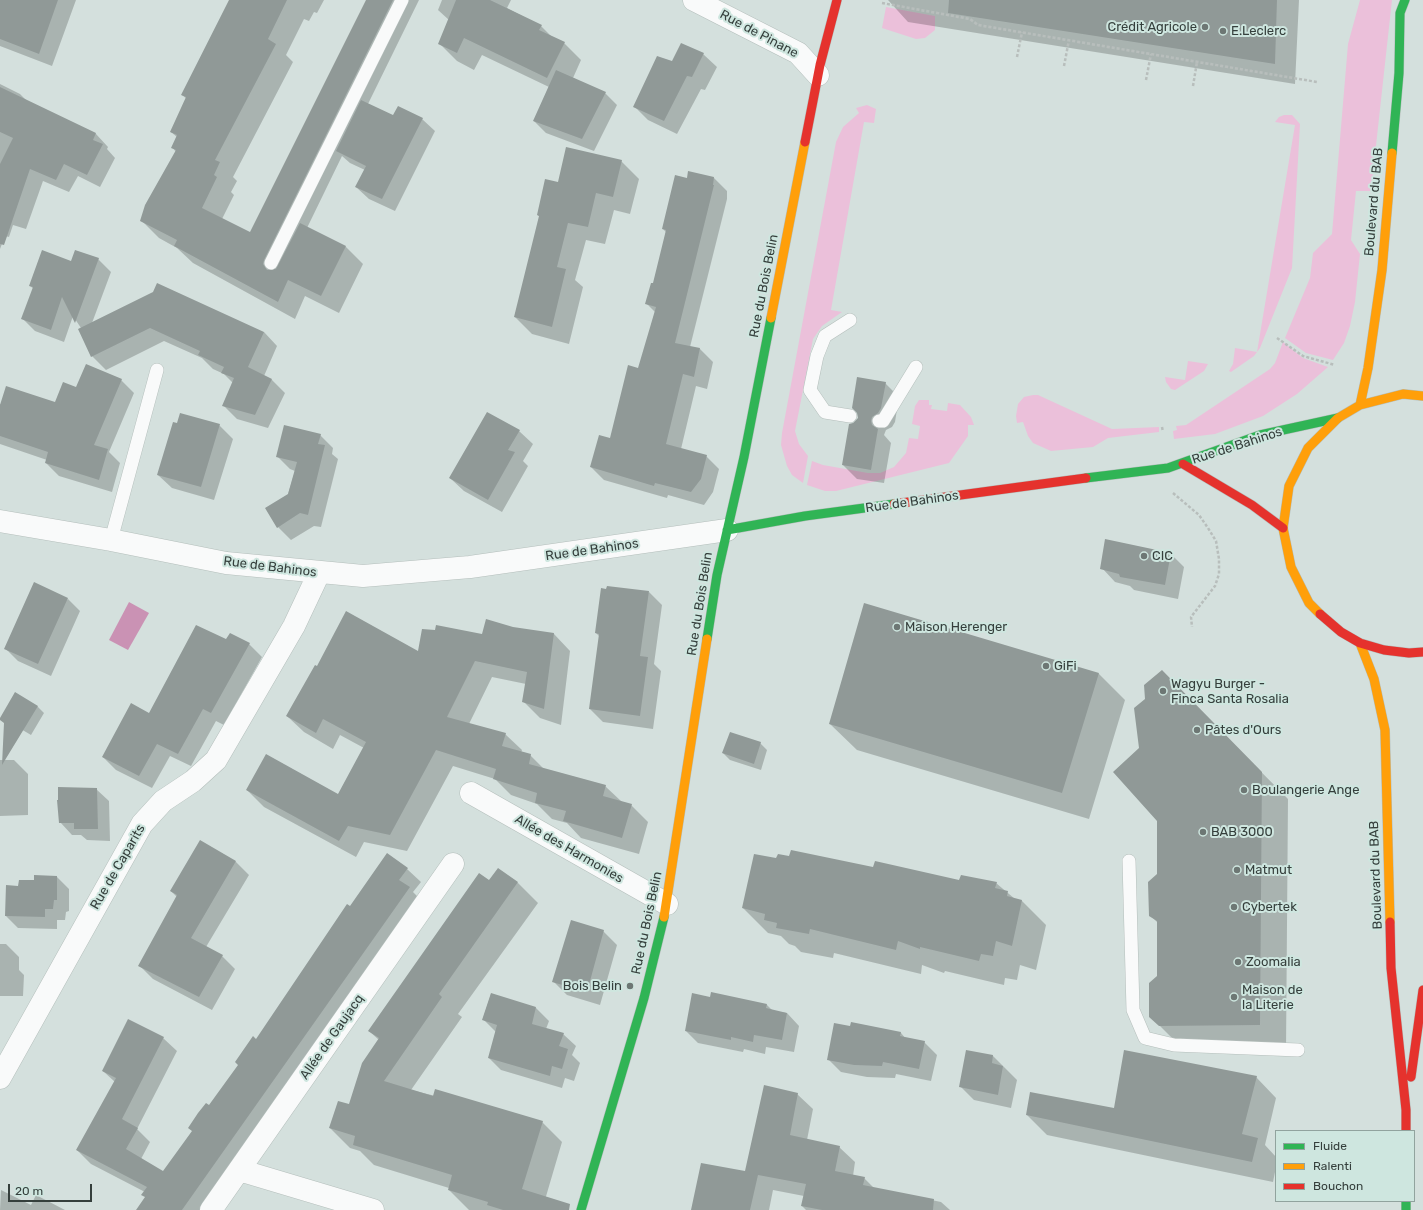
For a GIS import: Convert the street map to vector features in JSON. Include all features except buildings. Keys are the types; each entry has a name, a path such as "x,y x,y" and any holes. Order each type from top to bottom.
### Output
{"street":[{"name":"Rue de Pinane","path":"694,0 798,53 818,75"},
{"name":"Rue du Bois Belin","path":"582,1210 644,998 667,904 717,576 744,457 818,75 838,0"},
{"name":"Boulevard du BAB","path":"1360,405 1368,368 1382,270 1399,73 1400,13 1405,0"},
{"path":"1423,396 1403,394 1360,405 1338,418 1308,448 1289,486 1283,528 1291,567 1309,602 1324,618 1341,632 1360,642 1384,650 1409,653 1423,652"},
{"name":"Rue de Bahinos","path":"0,521 111,540 226,563 363,576 470,567 727,530 805,516 1168,468 1183,464 1260,435 1338,418"},
{"name":"Rue de Bahinos","path":"1183,464 1252,506 1283,528"},
{"name":"Rue de Caparits","path":"0,1078 142,824 163,801 193,781 216,760 294,626 319,573"},
{"name":"Boulevard du BAB","path":"1360,642 1374,679 1385,730 1391,968 1406,1110 1406,1130"},
{"name":"Allée des Harmonies","path":"471,793 667,904"},
{"name":"Allée de Gaujacq","path":"211,1210 453,864"},
{"name":"Boulevard du BAB","path":"1406,1110 1423,990"},
{"path":"239,1170 373,1210"}],"lane":[{"path":"271,263 402,0"},
{"path":"850,320 826,336 817,356 810,390 825,412 850,416"},
{"path":"879,421 883,421 916,368"},
{"path":"111,540 157,370"},
{"path":"1129,861 1133,1010 1145,1038 1174,1045 1298,1050"}],"path":[{"path":"882,3 970,19 978,25 1317,82"},
{"path":"1017,57 1022,32"},
{"path":"1064,66 1069,40"},
{"path":"1146,80 1151,54"},
{"path":"1193,86 1197,62"},
{"path":"1277,338 1303,356 1335,365"},
{"path":"1162,427 1163,432"},
{"path":"1170,490 1198,515 1208,528 1216,541 1219,559 1219,574 1215,586 1191,617 1192,627"}],"shaded area":[{"path":"1360,0 1392,0 1371,191 1356,191 1351,240 1360,254 1355,302 1350,326 1344,343 1333,360 1306,353 1285,338 1310,278 1313,253 1332,234 1348,44"},
{"path":"886,7 935,16 935,30 925,38 916,39 882,28"},
{"path":"867,105 876,109 874,123 864,122 831,310 842,312 822,326 813,339 795,431 799,444 808,456 803,483 792,475 787,466 781,445 782,433 836,142 843,127 859,113 856,108"},
{"path":"1284,115 1292,115 1300,124 1292,268 1260,348 1257,352 1295,125 1275,122 1279,117"},
{"path":"1283,342 1303,358 1328,367 1297,394 1263,416 1215,434 1174,439 1173,431 1177,430 1176,426 1186,425 1270,369 1275,363"},
{"path":"1235,348 1257,352 1254,356 1231,372 1229,371 1233,364"},
{"path":"1188,361 1208,364 1204,371 1175,390 1171,389 1166,382 1165,377 1185,380"},
{"path":"1038,395 1112,429 1159,427 1159,432 1108,438 1093,447 1051,451 1033,443 1028,436 1023,422 1017,423 1016,416 1018,404 1024,397"},
{"path":"919,400 929,400 929,405 932,405 931,409 947,411 948,403 960,405 971,417 974,425 968,425 968,436 949,463 836,491 825,491 807,485 812,461 823,465 868,473 880,473 894,467 906,453 909,438 918,439 920,426 912,424 915,406"},
{"path":"129,602 149,613 128,650 109,640"}],"traffic: fast":[{"path":"1392,153 1399,73 1400,13 1405,0"},
{"path":"707,639 717,575 744,457 771,318"},
{"path":"1086,478 1168,468 1260,435 1338,418"},
{"path":"727,530 805,516 894,504"},
{"path":"581,1210 644,998 664,917"},
{"path":"1406,1202 1406,1210"}],"traffic: slow":[{"path":"771,318 805,142"},
{"path":"1360,405 1368,368 1382,270 1392,153"},
{"path":"1320,614 1309,603 1291,567 1283,528 1289,486 1308,448 1338,418 1360,405 1403,394 1423,396"},
{"path":"664,917 707,639"},
{"path":"1360,643 1374,679 1385,730 1390,922"}],"traffic: jam":[{"path":"805,142 820,65 837,0"},
{"path":"1183,464 1252,505 1283,528"},
{"path":"894,504 1086,478"},
{"path":"1320,614 1341,632 1360,643 1384,650 1409,653 1423,652"},
{"path":"1390,922 1391,968 1406,1110 1406,1130"},
{"path":"1411,1077 1423,990"}],"place":[{"name":"Crédit Agricole","path":"1205,27"},
{"name":"E.Leclerc","path":"1223,31"},
{"name":"CIC","path":"1144,556"},
{"name":"Maison Herenger","path":"897,627"},
{"name":"GiFi","path":"1046,666"},
{"name":"Wagyu Burger - Finca Santa Rosalia","path":"1163,691"},
{"name":"Pâtes d'Ours","path":"1197,730"},
{"name":"Boulangerie Ange","path":"1244,790"},
{"name":"BAB 3000","path":"1203,832"},
{"name":"Matmut","path":"1237,870"},
{"name":"Cybertek","path":"1234,907"},
{"name":"Zoomalia","path":"1238,962"},
{"name":"Bois Belin","path":"630,986"},
{"name":"Maison de la Literie","path":"1234,997"}]}
